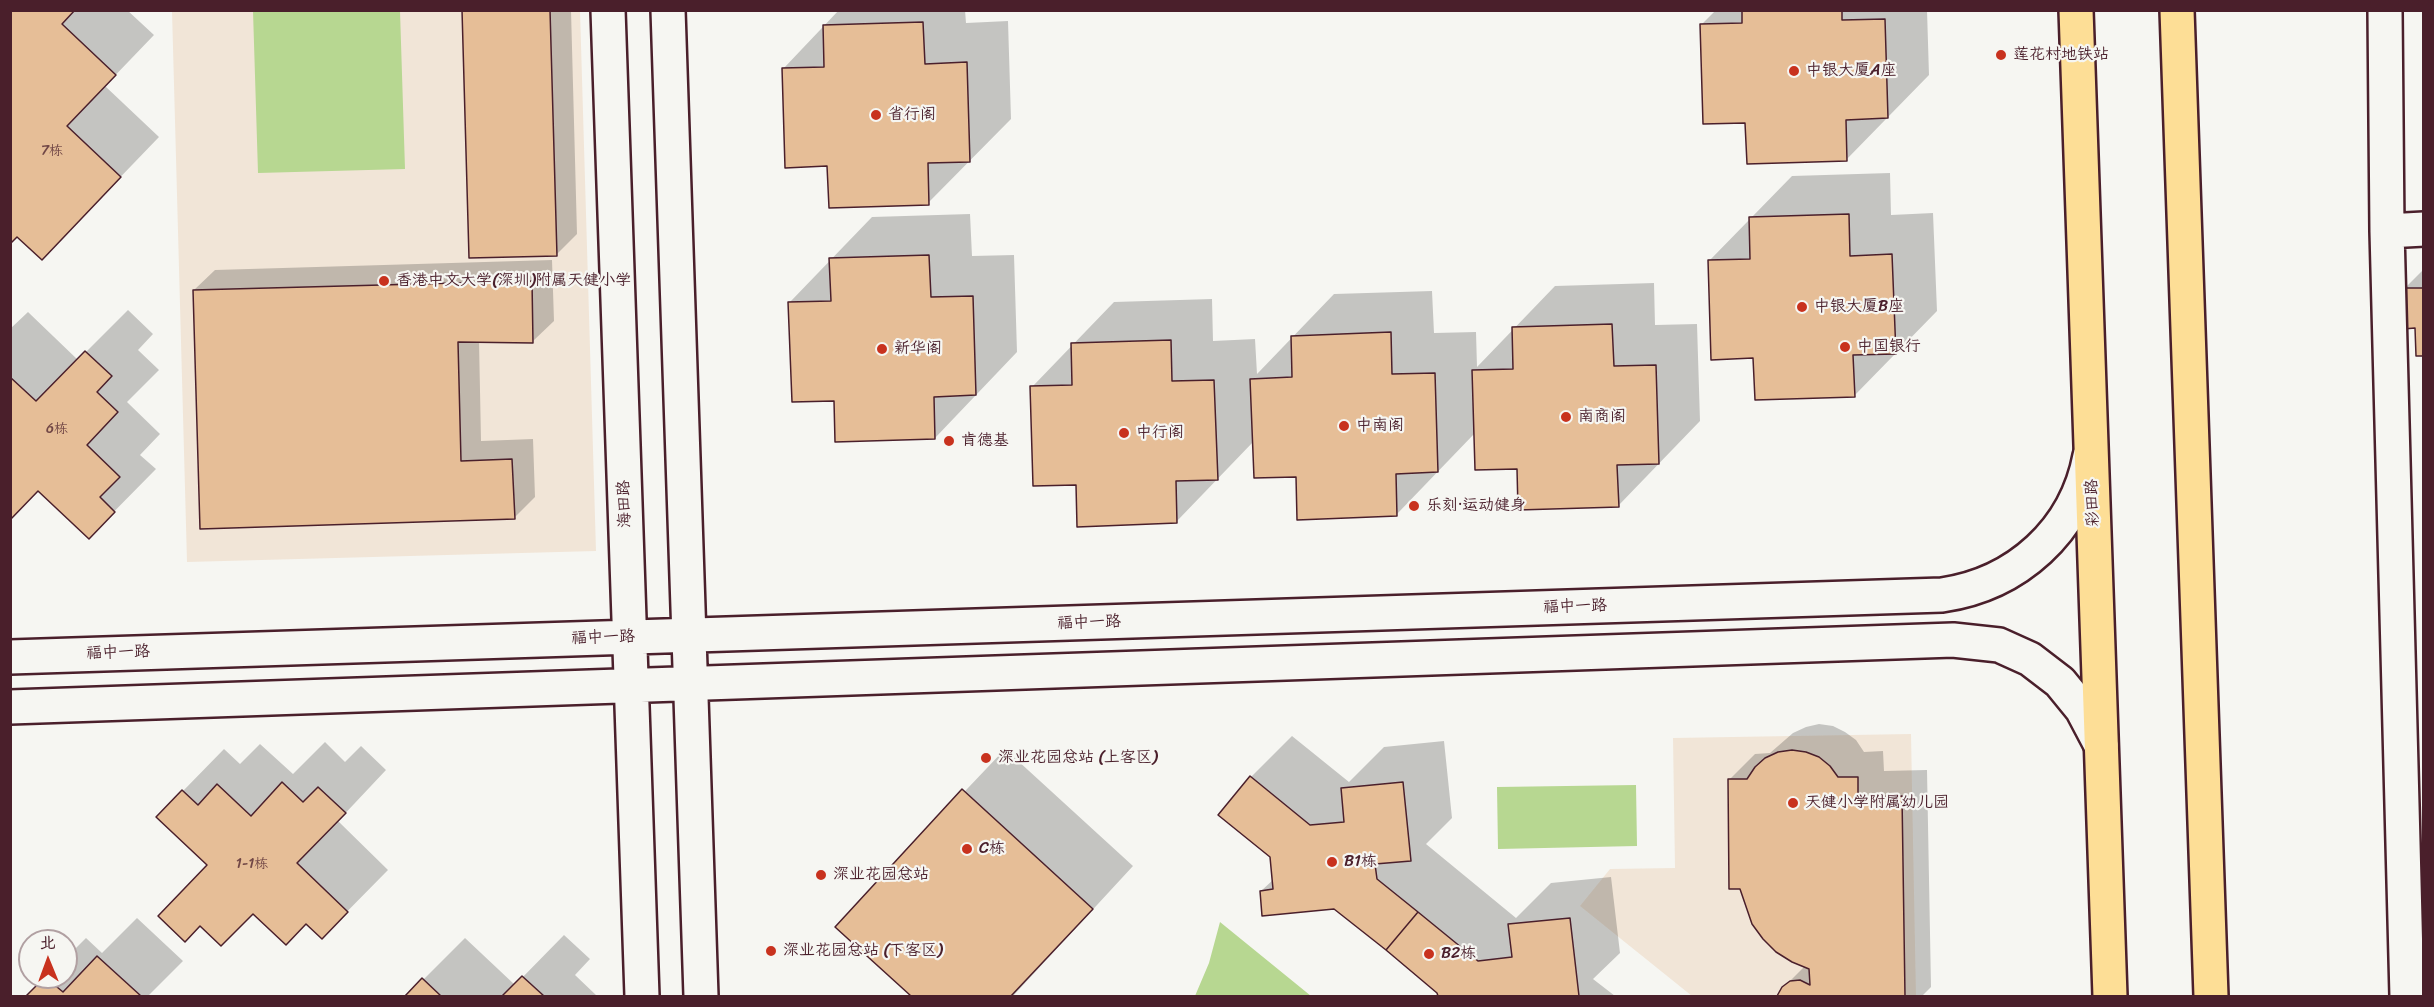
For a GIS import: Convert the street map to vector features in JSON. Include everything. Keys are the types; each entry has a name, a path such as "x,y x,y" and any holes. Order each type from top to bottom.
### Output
{"main road":[{"name":"彩田路","path":"2076,10 2110,996"},
{"path":"2180,16 2211,996"}],"street":[{"name":"海田路","path":"608,10 642,996"},
{"path":"668,10 701,996"},
{"path":"2385,10 2387,231 2407,996"},
{"path":"2387,231 2424,229"},
{"name":"福中一路","path":"10,657 1942,595 1973,590 2005,575 2023,564 2054,534 2064,520 2083,481 2091,448"},
{"path":"1914,597 1916,641"},
{"path":"10,707 1916,641 1984,642 1999,645 2030,659 2060,682 2082,709 2101,745"}],"shaded area":[{"name":"香港中文大学(深圳)附属天健小学","path":"172,11 580,11 596,551 187,562"},
{"name":"天健小学附属幼儿园","path":"1911,734 1916,996 1692,996 1580,906 1610,869 1675,868 1673,738"}],"green space":[{"path":"253,11 400,11 405,169 258,173"},
{"path":"1636,785 1637,846 1498,849 1497,787"},
{"path":"1220,922 1311,996 1195,996 1209,963"}],"building":[{"path":"10,10 75,10 62,24 116,75 67,126 121,177 42,260 17,237 10,244"},
{"path":"462,10 550,10 557,256 469,258"},
{"name":"中银大厦A座","path":"1742,10 1842,10 1842,20 1885,19 1888,118 1846,120 1847,161 1747,164 1745,123 1703,124 1700,24 1742,23"},
{"name":"省行阁","path":"923,22 925,64 967,62 970,162 928,163 929,205 829,208 827,166 785,168 782,68 824,67 823,25"},
{"name":"中银大厦B座","path":"1849,214 1850,256 1892,254 1896,354 1853,355 1855,397 1755,400 1753,358 1711,360 1708,260 1750,259 1749,217"},
{"name":"新华阁","path":"929,255 931,297 973,296 976,395 934,397 935,439 835,442 834,401 792,402 788,302 831,301 829,258"},
{"path":"532,281 533,343 458,342 461,461 512,459 515,519 200,529 193,290"},
{"path":"2402,288 2424,288 2424,356 2416,356 2415,328 2403,329"},
{"name":"南商阁","path":"1612,324 1614,366 1656,365 1659,464 1617,465 1619,507 1518,510 1517,469 1475,470 1472,370 1513,369 1512,327"},
{"name":"中南阁","path":"1391,332 1392,374 1435,373 1438,472 1396,474 1397,516 1297,520 1296,477 1254,478 1250,379 1292,377 1291,336"},
{"name":"中行阁","path":"1171,340 1172,381 1214,380 1218,480 1176,481 1177,523 1077,527 1076,485 1033,486 1030,386 1072,385 1071,343"},
{"path":"85,351 112,376 97,392 118,412 87,445 120,477 100,497 115,512 89,539 38,491 10,520 10,377 36,401"},
{"path":"1792,750 1819,757 1838,777 1858,777 1858,797 1902,796 1905,996 1777,996 1782,987 1790,981 1800,980 1810,985 1809,969 1776,952 1763,939 1752,924 1740,889 1729,889 1728,779 1747,779 1765,758 1778,752"},
{"name":"B1栋","path":"1250,776 1310,825 1344,822 1341,788 1403,782 1411,861 1375,864 1377,879 1418,912 1386,950 1334,909 1262,916 1260,891 1273,889 1270,857 1218,815"},
{"path":"282,782 303,802 318,787 346,813 297,863 348,912 322,939 306,924 286,945 253,914 221,946 200,926 185,942 158,916 207,865 156,817 182,790 198,805 217,784 251,816"},
{"name":"C栋","path":"962,789 1093,909 1011,996 911,996 835,927"},
{"name":"B2栋","path":"1418,912 1478,961 1512,957 1508,924 1570,918 1579,996 1438,996 1386,950"},
{"path":"97,956 141,996 26,996 33,989 59,989 63,992 66,989 78,989 78,976"},
{"path":"522,976 544,996 502,996"},
{"path":"422,978 441,996 405,996"}],"place":[{"name":"莲花村地铁站","path":"2001,55"},
{"name":"中银大厦A座","path":"1794,71"},
{"name":"省行阁","path":"876,115"},
{"name":"香港中文大学(深圳)附属天健小学","path":"384,281"},
{"name":"中银大厦B座","path":"1802,307"},
{"name":"中国银行","path":"1845,347"},
{"name":"新华阁","path":"882,349"},
{"name":"南商阁","path":"1566,417"},
{"name":"中南阁","path":"1344,426"},
{"name":"中行阁","path":"1124,433"},
{"name":"肯德基","path":"949,441"},
{"name":"乐刻·运动健身","path":"1414,506"},
{"name":"深业花园总站 (上客区)","path":"986,758"},
{"name":"天健小学附属幼儿园","path":"1793,803"},
{"name":"C栋","path":"967,849"},
{"name":"B1栋","path":"1332,862"},
{"name":"深业花园总站","path":"821,875"},
{"name":"深业花园总站 (下客区)","path":"771,951"},
{"name":"B2栋","path":"1429,954"}]}
